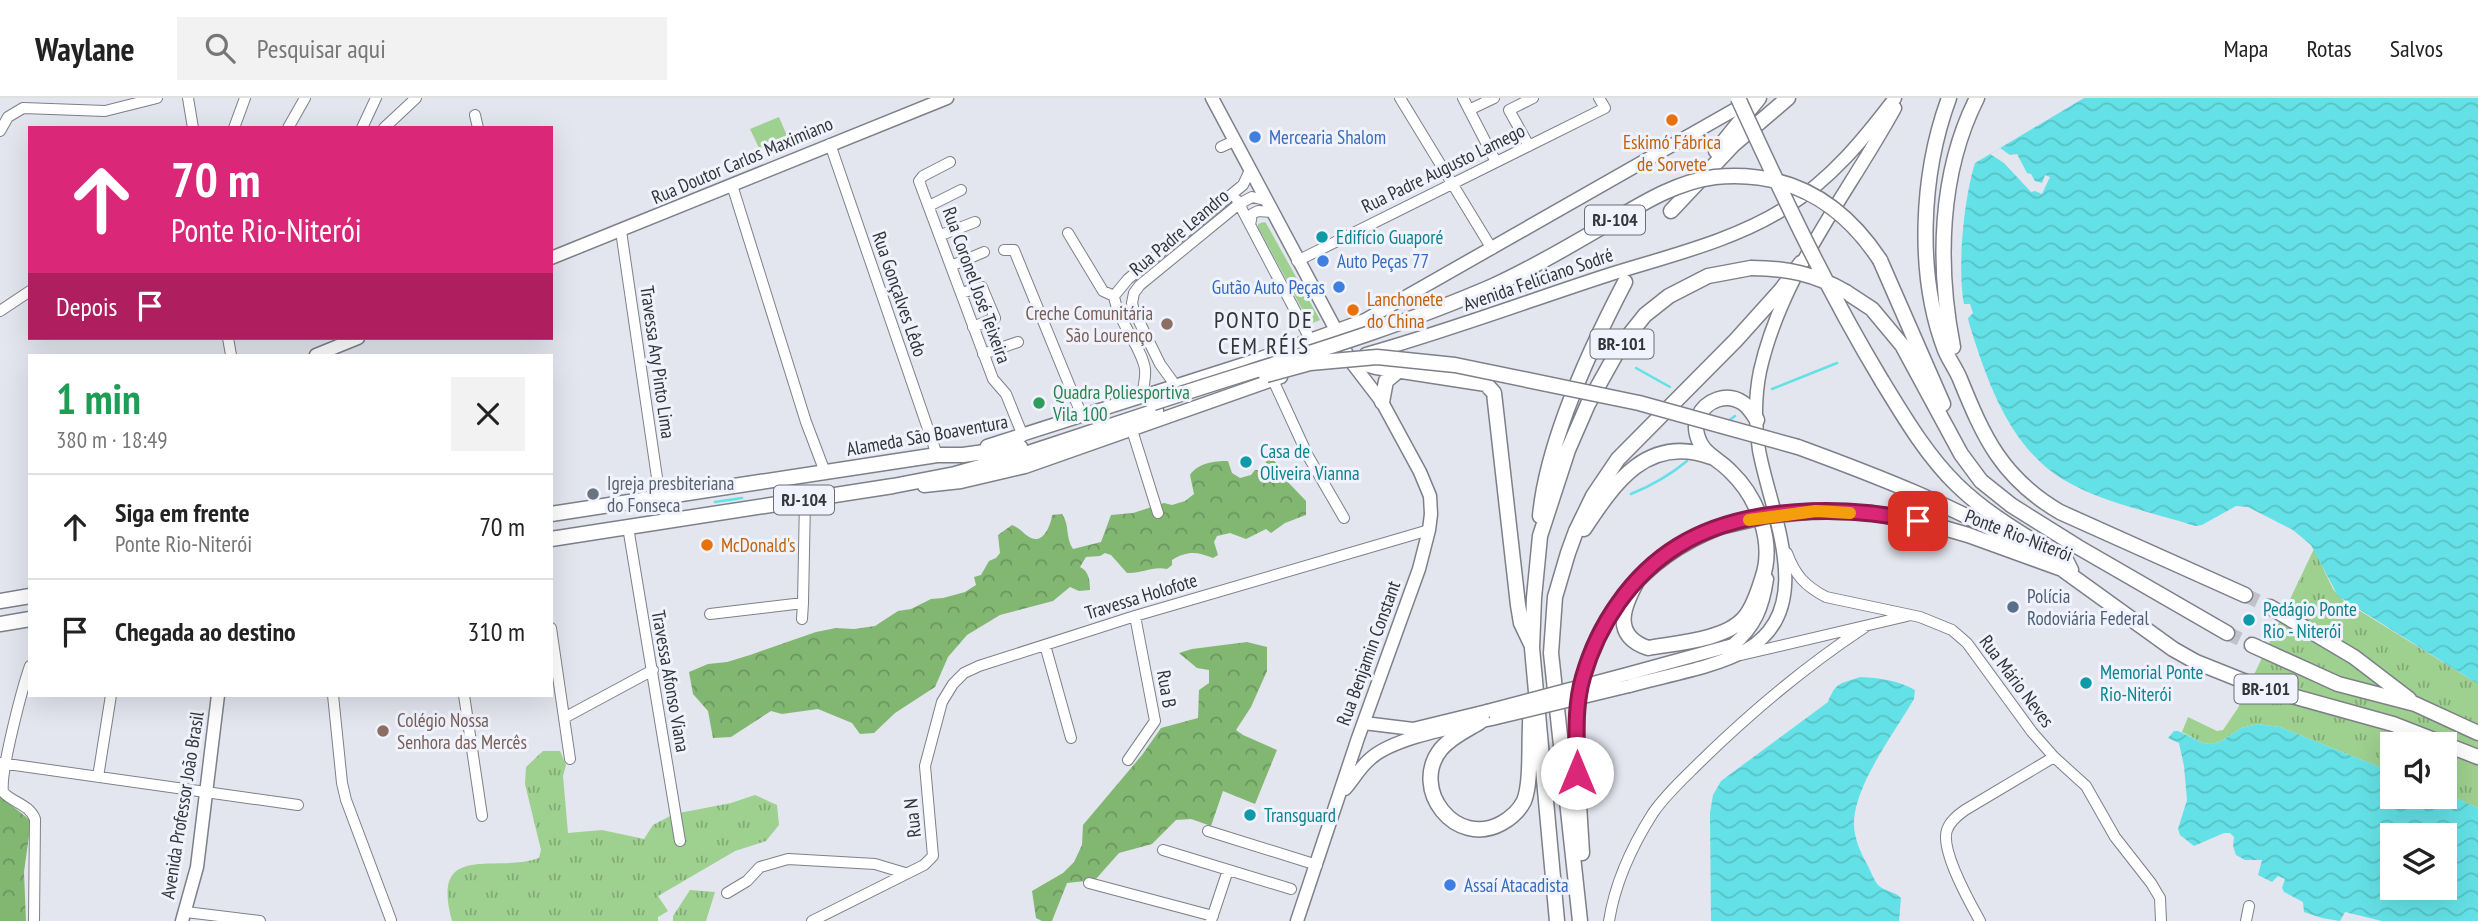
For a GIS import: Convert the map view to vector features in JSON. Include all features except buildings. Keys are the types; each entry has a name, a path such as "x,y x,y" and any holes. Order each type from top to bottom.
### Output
{"highway":[{"path":"1757,98 1671,211 1733,145 1788,98"},
{"path":"1949,98 1934,144 1927,182 1927,251 1939,328 1945,349 1958,375"},
{"path":"1958,375 1946,295 1944,224 1960,144 1977,98"},
{"path":"1735,102 1850,328 1908,424 1955,484 2009,526 2067,562 2076,577"},
{"name":"RJ-104","path":"940,455 1007,450 1452,302 1533,266 1658,195 1683,184 1714,177 1765,178 1825,200 1857,229 1880,260 1958,438 1992,490"},
{"path":"1580,921 1551,653 1555,597 1568,553 1593,496 1618,459 1736,340 1801,263"},
{"name":"Ponte Rio-Niterói","path":"1541,536 1568,450 1588,404 1621,345 1646,315 1669,296 1708,276 1751,268 1773,268 1814,276 1872,309 1902,345 1971,471 1992,490 2078,547 2227,633"},
{"path":"1541,536 1540,514 1567,412 1598,335 1625,282"},
{"path":"892,486 982,467 1150,404 1310,363 1377,357 1455,365 1583,390 1712,422 1798,447 1945,505 1990,526 2062,569"},
{"path":"1349,359 1376,367 1486,384 1494,393 1518,605 1521,623 1532,648"},
{"path":"1382,402 1386,381 1398,371"},
{"name":"Ponte Rio-Niterói","path":"1958,375 1993,451 2020,485 2039,500 2060,512 2245,595"},
{"path":"1639,578 1629,595 1623,618 1631,638 1648,648 1731,629 1744,618 1754,602 1768,565 1766,538 1754,505 1744,488 1731,472 1706,452 1697,435 1697,418 1705,407 1719,399 1745,404 1757,420"},
{"path":"1568,553 1608,494 1634,466 1650,456 1667,451 1685,450 1715,459"},
{"name":"Alameda São Boaventura","path":"553,514 940,455"},
{"name":"RJ-104","path":"553,539 892,486"},
{"name":"Ponte Rio-Niterói","path":"1580,921 1583,879 1577,795 1577,708 1595,643 1607,620 1639,578 1658,560 1678,546 1720,527 1767,516 1816,511 1872,513 1968,535 2062,569 2173,649 2196,662 2256,686 2393,724 2478,757"},
{"name":"BR-101","path":"1541,536 1532,648 1557,921"},
{"path":"0,601 28,596"},
{"path":"2270,607 2354,657 2415,704"},
{"path":"0,624 28,619"},
{"name":"BR-101","path":"2252,645 2338,684 2415,704 2478,733"},
{"path":"1488,717 1453,738 1440,750 1430,779 1433,796 1440,810 1450,821 1475,830 1488,829 1510,818 1524,800 1528,786 1529,718 1535,681"}],"main road":[{"path":"1212,98 1297,261"},
{"name":"Avenida Feliciano Sodré","path":"1337,332 1365,320 1492,248 1735,102 1757,98"},
{"name":"Avenida Feliciano Sodré","path":"1349,359 1692,248 1754,224 1787,207 1816,187 1853,152 1895,98"},
{"path":"1340,794 1376,754 1398,744 1628,680 1721,660 1745,651 1758,642 1775,621 1786,590 1783,543 1759,448 1759,375 1766,345 1801,263 1901,98"},
{"name":"Rua Doutor Carlos Maximiano","path":"553,257 621,232 943,99"},
{"name":"Rua Benjamin Constant","path":"1297,261 1349,359 1382,402 1426,486 1431,505 1429,530 1419,569 1358,738 1297,921"},
{"name":"Alameda São Boaventura","path":"940,455 985,447 1082,416 1150,404 1176,386 1337,332"},
{"path":"318,354 353,340"},
{"name":"Rua Benjamin Constant","path":"1382,349 1376,367 1382,402"},
{"path":"892,486 906,488 961,482 1013,471 1258,384 1349,359"},
{"path":"1250,362 1263,364 1268,369 1267,379 1258,384"},
{"path":"1628,680 1733,645 1758,617 1768,565"},
{"name":"Avenida Professor João Brasil","path":"184,917 197,867 218,697"},
{"path":"1364,723 1413,729 1488,717"},
{"path":"1358,738 1364,751 1376,754"}],"street":[{"path":"0,131 8,117 23,108 105,111 157,98"},
{"path":"188,98 193,126"},
{"path":"235,126 245,98"},
{"path":"289,126 305,98"},
{"path":"363,126 376,98"},
{"path":"386,126 416,98"},
{"path":"1400,98 1492,248"},
{"path":"1462,98 1496,162"},
{"path":"1469,110 1494,98"},
{"path":"1503,98 1529,146"},
{"path":"1509,110 1532,98"},
{"name":"Rua Padre Augusto Lamego","path":"1297,261 1605,108 1599,98"},
{"path":"475,114 478,126"},
{"path":"1221,147 1234,141"},
{"name":"Rua Gonçalves Lêdo","path":"830,144 940,455"},
{"name":"Rua Coronel José Teixeira","path":"950,162 923,176 919,181 993,379 1006,394 1023,436"},
{"name":"Rua Padre Leandro","path":"1114,296 1128,279 1246,180 1250,170"},
{"path":"732,185 806,422 825,472"},
{"path":"929,206 961,190"},
{"path":"1233,192 1310,339"},
{"name":"Rua Padre Leandro","path":"1176,386 1160,364 1135,311 1132,303 1134,293 1152,273 1239,204 1252,197 1265,200"},
{"path":"1250,225 1252,214 1258,211 1272,212"},
{"path":"940,235 975,222"},
{"name":"Travessa Ary Pinto Lima","path":"621,232 660,498"},
{"path":"1068,233 1102,291 1114,296 1119,316 1144,364 1144,382 1150,404"},
{"path":"1003,250 1014,250 1082,416"},
{"path":"951,266 984,252"},
{"path":"961,293 982,287 995,318 973,327"},
{"path":"0,311 28,292"},
{"path":"983,354 1018,342"},
{"path":"1273,380 1292,425 1344,518"},
{"path":"1132,430 1158,513"},
{"path":"802,619 805,500"},
{"name":"Travessa Afonso Viana","path":"628,527 680,841"},
{"name":"Travessa Holofote","path":"925,766 942,702 953,684 964,673 1135,616 1429,530"},
{"name":"Rua Mário Neves","path":"1783,543 1797,577 1812,590 1843,602 1939,623 1967,643 2032,732 2054,757 2086,786 2115,836 2160,898 2161,921"},
{"path":"709,614 803,603"},
{"path":"1721,660 1910,615"},
{"name":"Rua B","path":"1128,760 1155,720 1135,616"},
{"path":"1609,921 1618,884 1628,859 1654,811 1712,751 1767,701 1839,644 1865,627"},
{"path":"553,642 570,759"},
{"path":"1045,645 1071,738"},
{"path":"564,718 653,670"},
{"path":"28,672 8,728 1,762 2,790 31,811 35,820 34,921"},
{"path":"98,777 111,697"},
{"path":"333,697 346,800 391,920"},
{"path":"464,697 482,816"},
{"path":"1980,921 1951,856 1946,839 1947,831 1955,818 1965,810 2054,757"},
{"path":"1,762 298,805"},
{"name":"Rua N","path":"813,921 930,861 934,852 925,766"},
{"path":"1208,831 1317,865"},
{"path":"1163,850 1291,888"},
{"path":"727,893 747,881 760,867 788,859 874,864 905,873"},
{"path":"1089,883 1212,918 1228,870"},
{"path":"2246,921 2249,906"},
{"path":"184,917 260,921"}],"green space":[{"path":"779,117 788,138 760,150 750,129"},
{"path":"1264,222 1320,320 1310,324 1258,227 1258,224"},
{"path":"1267,460 1274,460 1286,480 1306,501 1306,515 1285,523 1271,533 1266,529 1246,539 1230,533 1217,536 1214,542 1218,555 1213,558 1188,553 1172,560 1172,565 1167,569 1127,573 1111,555 1105,553 1086,557 1080,567 1087,574 1090,590 1079,591 1070,587 1053,601 1000,615 967,635 948,657 935,687 895,713 874,733 860,734 852,723 818,709 782,714 771,711 731,737 713,738 708,711 693,694 689,672 708,664 727,662 816,632 875,626 898,611 911,609 931,599 965,592 976,585 974,577 981,575 989,561 1000,553 998,535 1012,525 1036,539 1046,532 1052,515 1062,514 1073,549 1101,542 1111,515 1133,513 1164,503 1172,505 1185,501 1194,494 1190,475 1202,465 1228,461 1232,473 1240,478 1251,475 1255,470 1267,470"},
{"path":"2314,549 2333,589 2344,601 2478,684 2478,808 2457,798 2457,732 2380,732 2380,767 2280,727 2258,724 2241,728 2220,742 2210,744 2182,732 2188,717 2217,731 2223,730 2238,708"},
{"path":"1247,642 1267,647 1267,671 1251,707 1236,730 1277,750 1255,804 1223,791 1211,826 1191,819 1176,820 1152,844 1119,853 1095,880 1067,883 1052,921 1036,918 1032,891 1063,873 1074,862 1082,845 1083,825 1142,755 1161,728 1198,718 1199,690 1209,683 1209,670 1197,668 1179,653"},
{"path":"543,751 560,751 566,765 563,776 568,833 602,830 644,839 653,825 674,814 731,803 755,795 777,805 779,825 766,841 735,851 658,896 668,911 658,917 658,921 452,921 448,896 450,879 458,870 471,865 522,862 539,858 541,850 525,784 526,767"},
{"path":"0,796 31,821 24,872 26,921 0,921"},
{"path":"690,890 715,892 706,921 673,921 673,916"}],"water":[{"path":"2084,98 2478,98 2478,684 2338,596 2311,545 2293,530 2248,507 2236,506 2202,525 2195,526 2111,501 2064,480 2028,450 2015,431 1992,389 1969,323 1968,318 1973,313 1970,304 1964,304 1962,253 1971,178 1975,163"},
{"path":"1860,677 1888,680 1915,690 1914,699 1869,773 1854,820 1858,844 1875,881 1901,898 1899,921 1711,921 1710,813 1713,795 1721,781 1828,702 1840,684"},
{"path":"2258,724 2280,727 2380,767 2380,809 2457,809 2457,798 2478,808 2478,921 2382,921 2345,912 2340,921 2322,918 2304,912 2303,902 2284,892 2282,888 2285,879 2278,876 2272,882 2258,875 2262,860 2245,860 2236,855 2234,837 2230,833 2194,846 2180,835 2178,829 2187,800 2184,766 2179,743 2168,738 2174,731 2178,731 2203,743 2220,742 2241,728"}],"pier":[{"path":"2000,148 2010,155 2017,154 2027,173 2031,174 2035,181 2042,183 2045,175 2050,177 2042,194 2031,192 2004,163 1990,154"}],"waterway":[{"path":"1772,389 1837,363"},
{"path":"1636,368 1670,387"},
{"path":"1728,421 1735,416"},
{"path":"1631,494 1660,480 1687,461"},
{"path":"715,502 742,498"}],"tunnel":[{"path":"2245,595 2270,607"},
{"path":"2227,633 2252,645"}],"slow traffic":[{"path":"1749,520 1816,511 1850,513"}],"place":[{"name":"Eskimó Fábrica de Sorvete","path":"1672,120"},
{"name":"Mercearia Shalom","path":"1255,137"},
{"name":"Edifício Guaporé","path":"1322,237"},
{"name":"Auto Peças 77","path":"1323,261"},
{"name":"Gutão Auto Peças","path":"1339,287"},
{"name":"Lanchonete do China","path":"1353,310"},
{"name":"Creche Comunitária São Lourenço","path":"1167,324"},
{"name":"Quadra Poliesportiva Vila 100","path":"1039,403"},
{"name":"Casa de Oliveira Vianna","path":"1246,462"},
{"name":"Igreja presbiteriana do Fonseca","path":"593,494"},
{"name":"McDonald's","path":"707,545"},
{"name":"Polícia Rodoviária Federal","path":"2013,607"},
{"name":"Pedágio Ponte Rio - Niterói","path":"2249,620"},
{"name":"Memorial Ponte Rio-Niterói","path":"2086,683"},
{"name":"Colégio Nossa Senhora das Mercês","path":"383,731"},
{"name":"Transguard","path":"1250,815"},
{"name":"Assaí Atacadista","path":"1450,885"}],"district":[{"name":"PONTO DE CEM RÉIS","path":"1264,333"}],"route":[{"path":"1577,773 1577,708 1595,643 1620,601 1658,560 1694,537 1720,527 1767,516 1816,511 1872,513 1918,521"}]}
